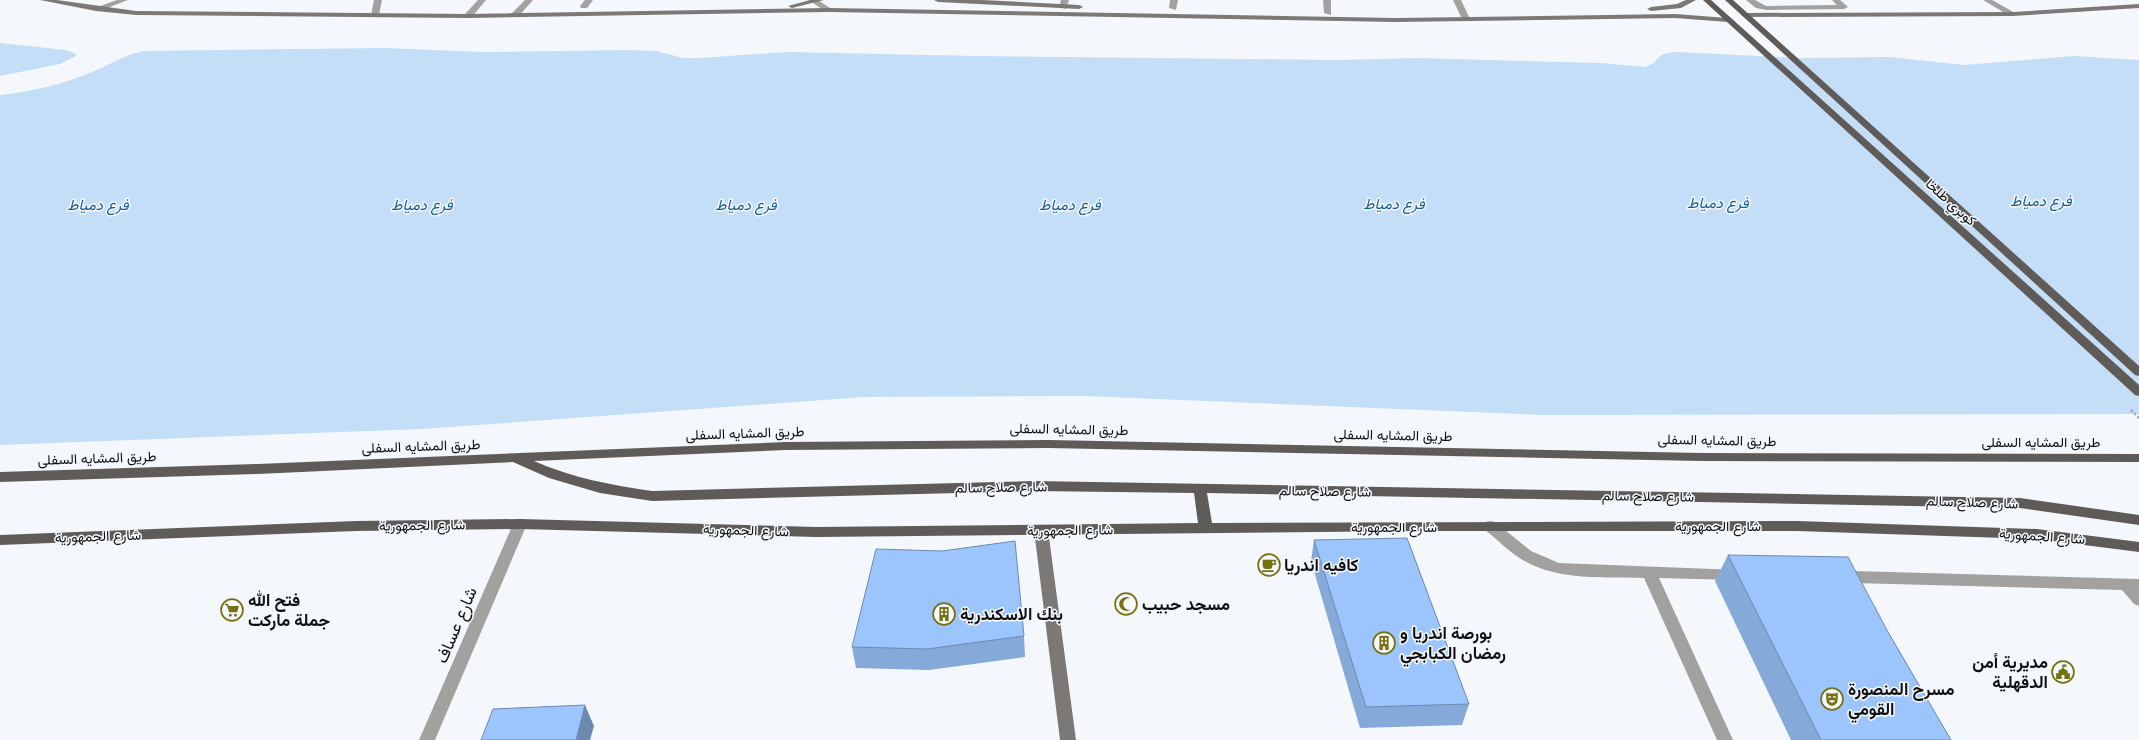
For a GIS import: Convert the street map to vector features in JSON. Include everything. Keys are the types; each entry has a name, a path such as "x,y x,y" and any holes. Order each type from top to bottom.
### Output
{"main road":[{"path":"44,0 96,9 136,13 468,16 828,10 1308,18 1691,16 1728,20"},
{"path":"774,12 816,0"},
{"path":"938,0 1465,16 1660,9 1678,6 1692,0"},
{"path":"1707,0 1728,20"},
{"path":"1729,0 1745,15 2013,14 2139,6"},
{"name":"كوبري طلخا","path":"1745,15 2139,372"},
{"name":"كوبري طلخا","path":"1728,20 2139,392"},
{"name":"طريق المشايه السفلى","path":"0,477 515,458 785,446 1049,444 1694,456 2139,458"},
{"name":"شارع صلاح سالم","path":"515,458 554,475 593,486 652,496 1034,486 1200,488 2020,503 2139,520"},
{"path":"1200,488 1206,528"},
{"name":"شارع الجمهورية","path":"0,540 356,526 520,524 816,532 1490,526 1797,526 2037,534 2117,542 2139,547"},
{"path":"1041,530 1068,740"}],"street":[{"path":"96,9 124,0"},
{"path":"374,15 378,0"},
{"path":"468,16 482,0"},
{"path":"515,15 529,0"},
{"path":"816,0 828,10"},
{"path":"1173,8 1174,0"},
{"path":"1327,0 1328,13"},
{"path":"1457,0 1465,16"},
{"path":"1750,0 1766,8 1844,7 1836,0"},
{"path":"1988,0 2013,14"},
{"path":"1797,8 1806,15"},
{"name":"شارع عساف","path":"427,740 520,524"},
{"path":"1490,526 1526,554 1557,568 1594,571 1751,574"},
{"path":"1649,572 1725,740"},
{"path":"1837,577 2133,585 2139,600"},
{"path":"1853,577 1861,591"}],"water":[{"path":"0,43 65,50 75,53 76,56 60,64 0,76"},
{"name":"فرع دمياط","path":"385,48 483,52 629,50 656,51 683,58 787,52 975,56 1338,60 1418,58 1601,63 1645,67 1654,63 1663,54 1676,52 1801,58 1890,57 1964,65 2073,56 2139,60 2139,414 1544,415 1084,396 864,397 422,429 0,445 0,95 35,90 58,84 143,51"}],"building":[{"name":"بورصة اندريا و رمضان الكبابجي","path":"1407,538 1469,704 1366,707 1314,540"},
{"name":"بنك الاسكندرية","path":"1015,541 1024,636 927,649 852,647 876,549 942,551"},
{"name":"مسرح المنصورة القومي","path":"1728,555 1848,557 1888,632 1951,740 1821,740"},
{"path":"585,705 576,740 481,740 493,709"}],"place":[{"name":"كافيه اندريا","path":"1269,565"},
{"name":"مسجد حبيب","path":"1126,604"},
{"name":"فتح الله جملة ماركت","path":"232,610"},
{"name":"بنك الاسكندرية","path":"944,614"},
{"name":"بورصة اندريا و رمضان الكبابجي","path":"1384,643"},
{"name":"مديرية أمن الدقهلية","path":"2063,672"},
{"name":"مسرح المنصورة القومي","path":"1832,699"}]}
